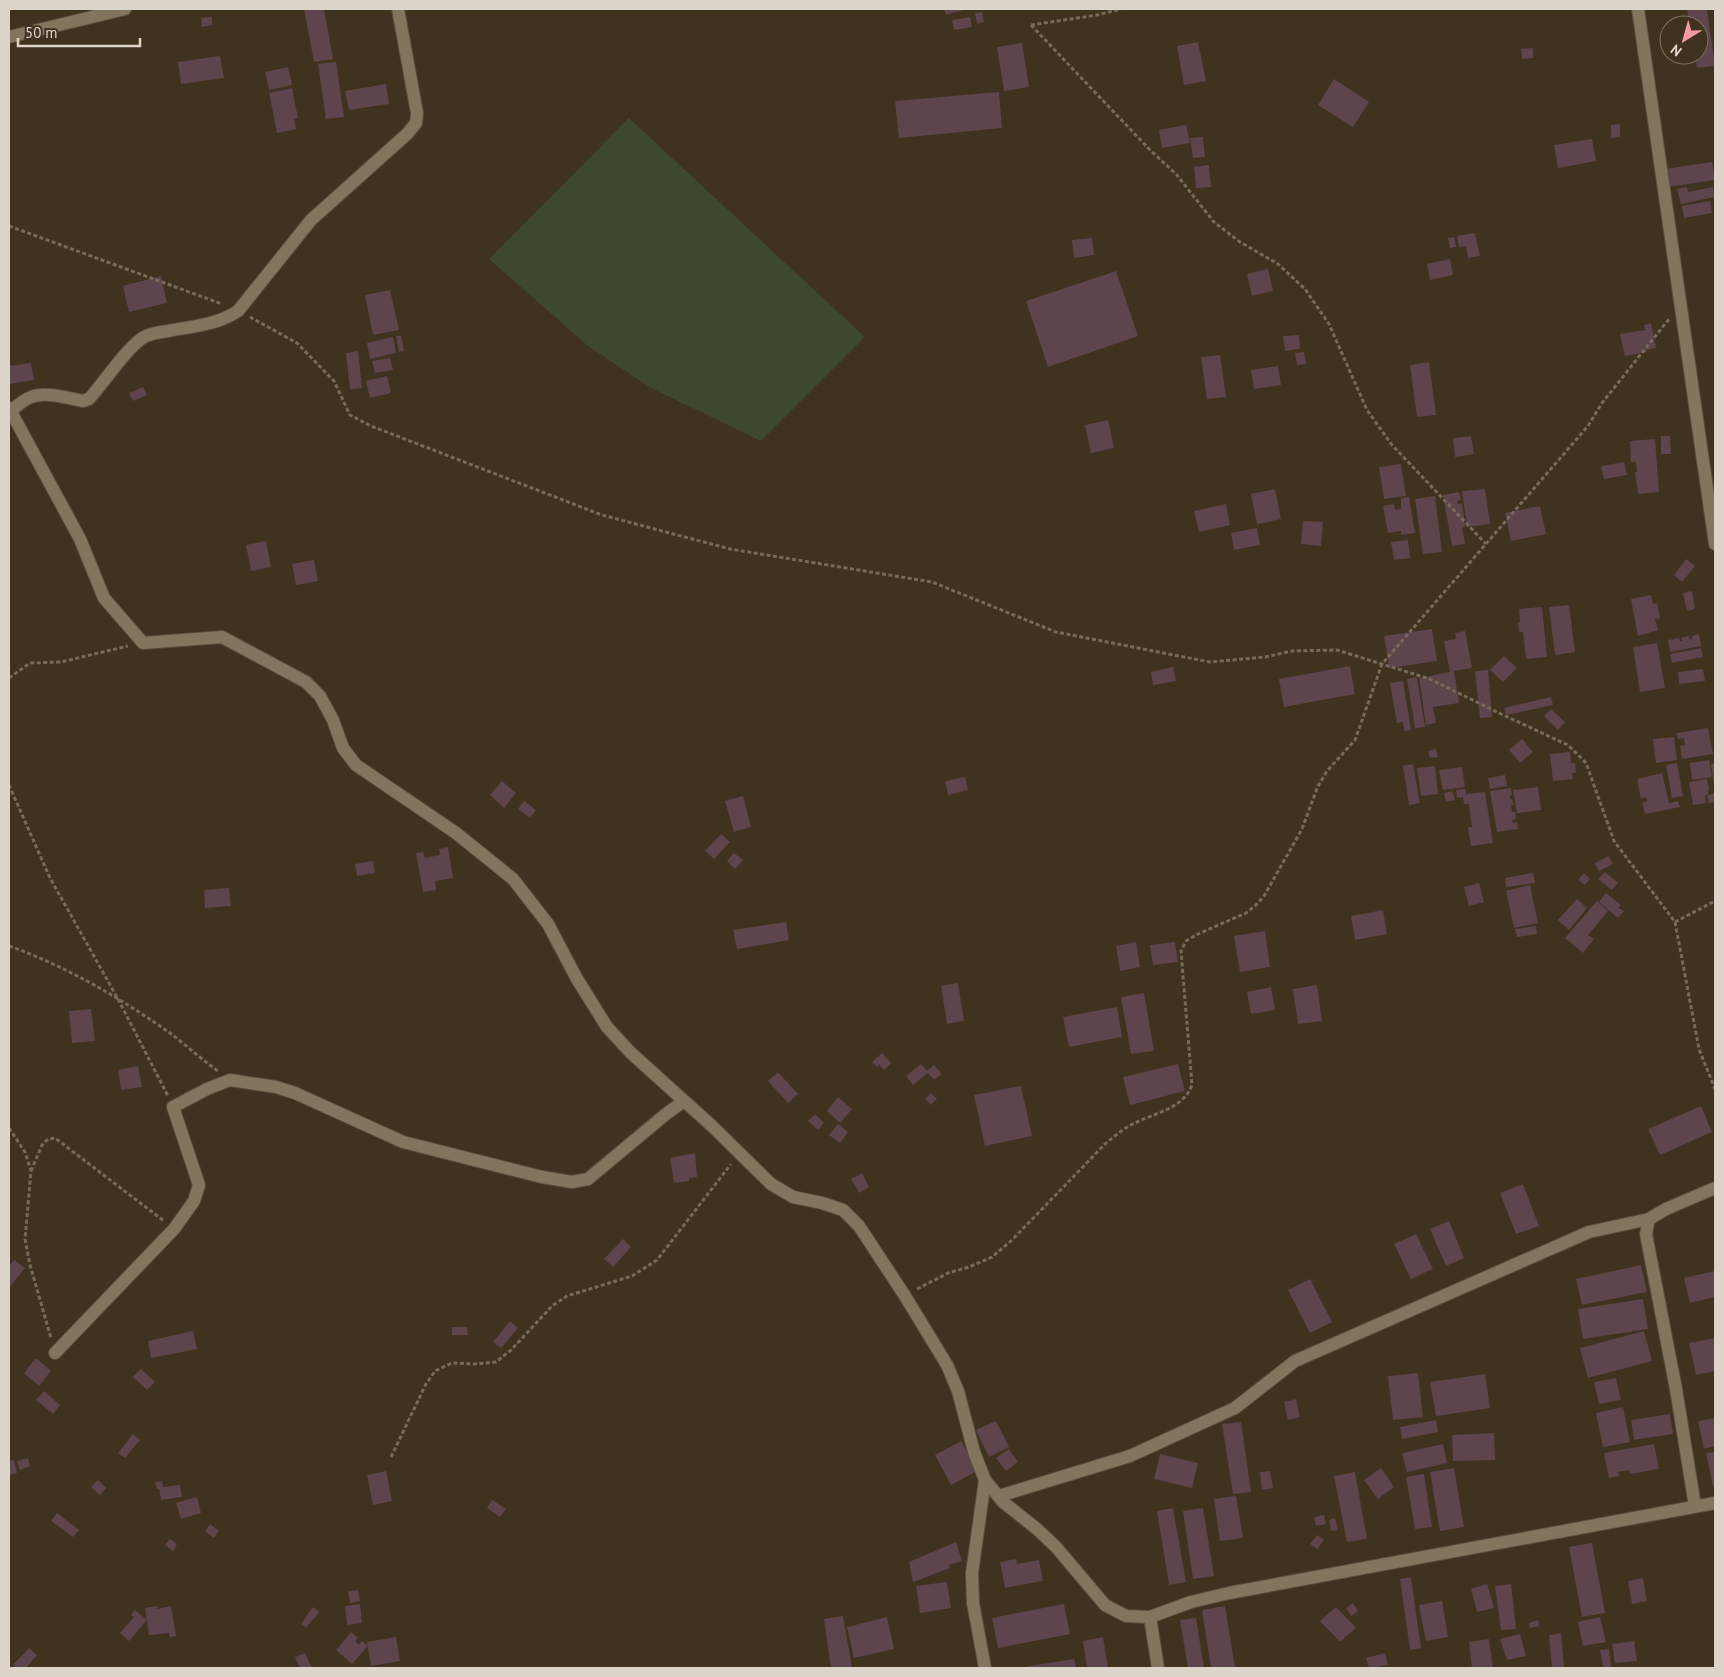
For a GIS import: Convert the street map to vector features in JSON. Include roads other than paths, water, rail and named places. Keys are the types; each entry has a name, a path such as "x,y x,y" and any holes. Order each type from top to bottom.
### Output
{"street":[{"path":"9,37 125,9"},
{"path":"398,9 417,113 416,123 407,134 311,220 238,310 226,319 213,323 145,336 134,345 89,399 83,400 42,395 32,396 10,410 80,539 104,598 143,643 222,637 306,682 320,696 333,720 343,748 356,764 456,833 513,879 548,924 577,979 607,1027 631,1053 771,1184 793,1197 843,1210 859,1226 947,1365 958,1392 974,1452 985,1480 1004,1502 1037,1528 1056,1547 1105,1605 1126,1616 1150,1617 1191,1602 1229,1593 1715,1503"},
{"path":"1638,9 1715,544"},
{"path":"55,1353 174,1229 194,1201 198,1185 173,1107 206,1089 230,1080 276,1087 295,1093 403,1142 542,1177 572,1182 588,1179 684,1101"},
{"path":"999,1496 1130,1456 1235,1408 1295,1361 1589,1232 1650,1219 1666,1209 1715,1188"},
{"path":"1650,1219 1646,1234 1676,1389 1695,1506"},
{"path":"985,1480 972,1572 973,1603 985,1668"},
{"path":"1150,1617 1158,1668"}]}
